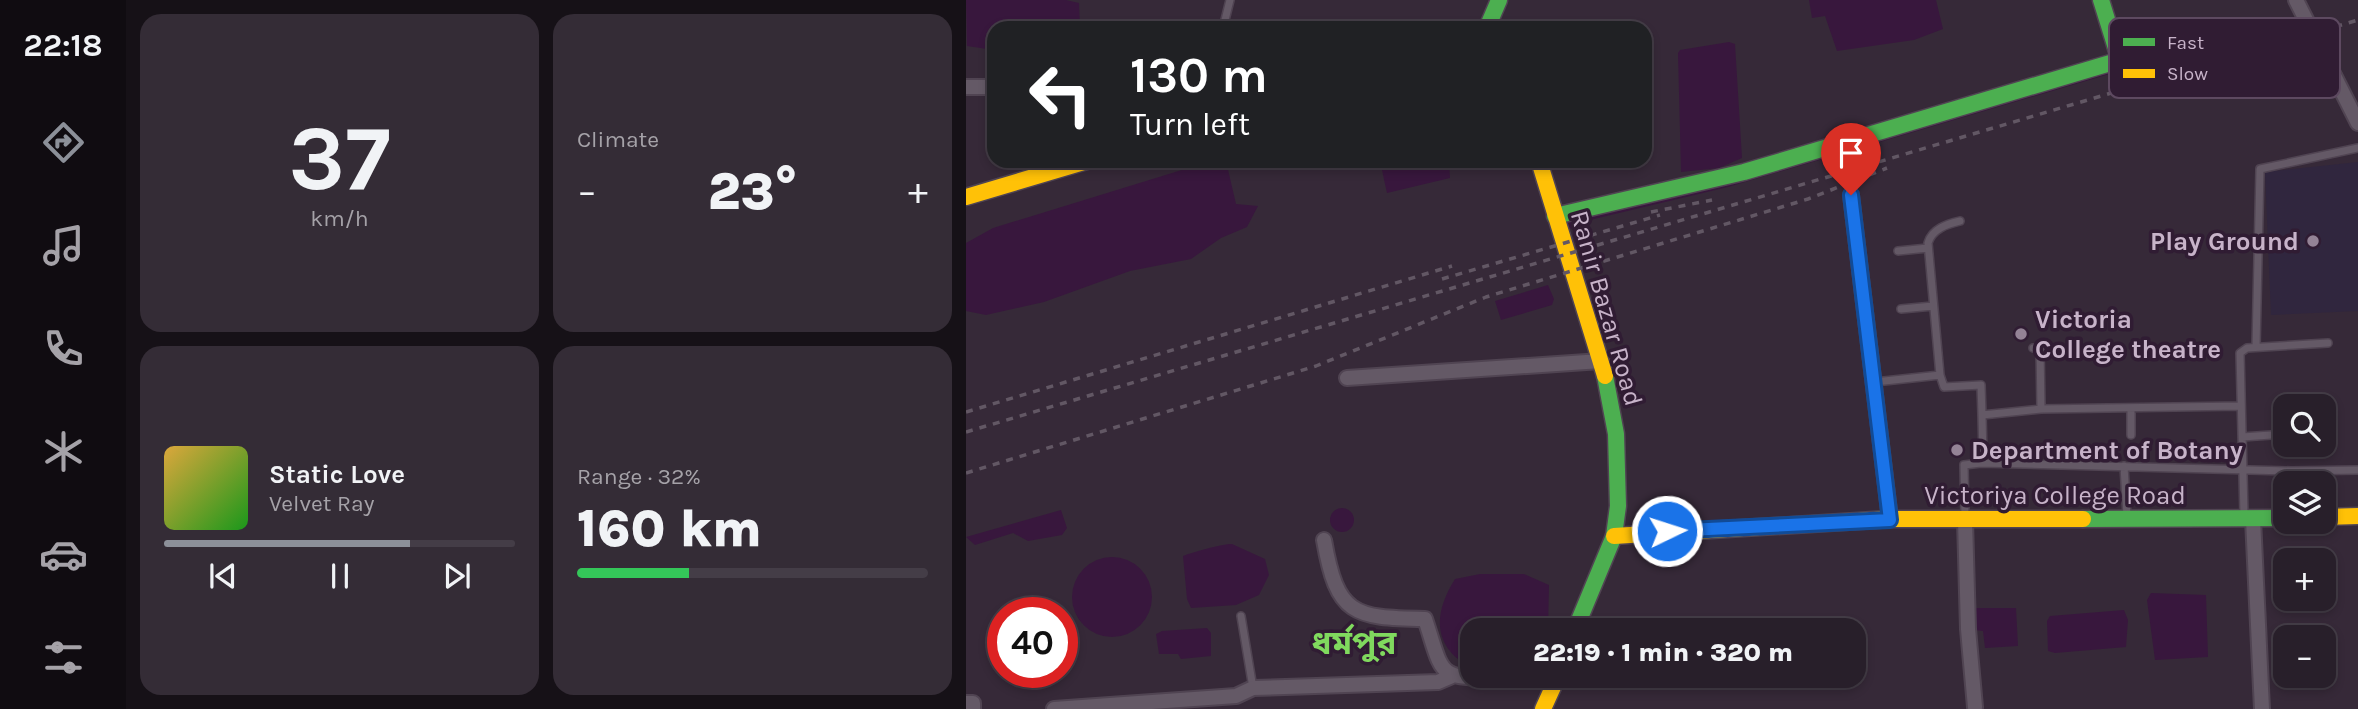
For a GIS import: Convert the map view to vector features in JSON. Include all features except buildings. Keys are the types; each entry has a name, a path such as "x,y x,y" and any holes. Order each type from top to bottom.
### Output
{"street":[{"path":"1491,21 1500,0"},
{"path":"1500,0 1503,21"},
{"path":"2101,0 2109,26"},
{"path":"2296,0 2305,18"},
{"path":"1555,216 1744,172 2109,63"},
{"path":"966,87 987,87"},
{"path":"2340,87 2358,123"},
{"path":"966,197 1061,168"},
{"name":"Ranir Bazar Road","path":"1541,168 1610,392 1616,434 1618,506 1614,536 1579,618"},
{"path":"1851,195 1890,520"},
{"path":"1347,378 1601,361"},
{"path":"2336,517 2358,516"},
{"name":"Victoriya College Road","path":"1614,536 1890,520 2273,518"},
{"path":"2248,519 2262,709"},
{"path":"1965,520 1968,629 1975,706"},
{"path":"1324,540 1332,581 1353,610 1375,617 1425,619 1439,663 1451,676 1460,679"},
{"path":"1054,709 1236,696 1253,688 1427,682 1451,676"},
{"path":"1543,709 1553,688"},
{"path":"966,703 972,703 973,709"}],"lane":[{"path":"1225,21 1230,0"},
{"path":"2256,347 2260,169 2358,148"},
{"path":"1960,221 1946,224 1931,235 1927,248 1940,375 1944,387 1980,386 1981,463"},
{"path":"1898,251 1927,248"},
{"path":"1901,309 1933,306"},
{"path":"2248,519 2242,470 2240,353 2256,347 2328,343"},
{"path":"2033,348 2040,348 2041,409"},
{"path":"1875,382 1940,375"},
{"path":"1982,415 2041,409 2241,406"},
{"path":"2131,408 2132,435"},
{"path":"2242,437 2273,435"},
{"path":"1965,520 1964,465 1981,463 2242,470 2358,470"},
{"path":"2124,466 2127,520"},
{"path":"1241,616 1253,688"}],"shaded area":[{"path":"966,0 1066,0 1079,3 1080,21 987,21 987,49 967,46"},
{"path":"1809,0 1936,0 1943,29 1914,40 1837,51 1825,16 1812,18"},
{"path":"1729,42 1735,44 1742,158 1719,168 1681,172 1678,53 1680,50"},
{"path":"2109,66 2109,74 1728,187 1594,219 1569,229 1567,220"},
{"name":"Play Ground","path":"2358,162 2358,311 2271,315 2265,172"},
{"path":"1228,168 1236,204 1258,206 1247,227 1221,238 1191,259 1130,271 1044,302 986,315 966,311 966,243 993,228 1185,169"},
{"path":"1382,168 1449,168 1450,178 1387,193"},
{"path":"1548,285 1554,299 1552,305 1501,320 1495,301"},
{"path":"1342,508 1351,511 1354,520 1351,529 1342,532 1333,529 1330,520 1333,511"},
{"path":"1061,510 1067,528 1062,535 1028,541 1013,533 975,545 966,537"},
{"path":"1232,544 1265,559 1269,575 1259,595 1236,605 1191,608 1187,599 1183,556"},
{"path":"1112,557 1134,564 1145,575 1151,589 1151,605 1145,619 1127,634 1112,637 1097,634 1084,625 1078,617 1078,597 1072,597 1075,582 1084,569 1097,560"},
{"path":"1480,574 1524,574 1549,585 1548,618 1460,618 1460,661 1449,650 1440,629 1443,605 1455,579"},
{"path":"2151,593 2206,595 2208,657 2155,660 2147,600"},
{"path":"1973,608 2016,608 2018,646 1985,648 1983,631 1974,630"},
{"path":"2124,610 2128,620 2126,647 2055,653 2048,651 2047,621 2050,616"},
{"path":"1207,628 1211,633 1211,656 1181,659 1178,654 1159,654 1156,634 1162,631"}],"railway":[{"path":"2340,25 2358,20"},
{"path":"966,432 2109,94"},
{"path":"966,473 1316,366 1486,297 1808,199 1887,168"},
{"path":"1651,212 1712,200"},
{"path":"1442,279 1660,215"},
{"path":"966,412 1452,266"}],"traffic: fast":[{"path":"1490,21 1499,0"},
{"path":"2101,0 2109,26"},
{"path":"1555,216 1744,172 2109,63"},
{"path":"1580,618 1614,536 1618,506 1616,434 1605,376"},
{"path":"2083,519 2273,518"}],"traffic: slow":[{"path":"966,197 1063,168"},
{"path":"1541,168 1605,376"},
{"path":"2336,517 2358,516"},
{"path":"1614,536 1890,519 2083,519"},
{"path":"1543,709 1553,688"}],"place":[{"name":"Play Ground","path":"2313,241"},
{"name":"Victoria College theatre","path":"2021,334"},
{"name":"Department of Botany","path":"1957,450"}],"district":[{"name":"ধর্মপুর","path":"1354,642"}],"route":[{"path":"1667,531 1890,520 1851,195"}]}
